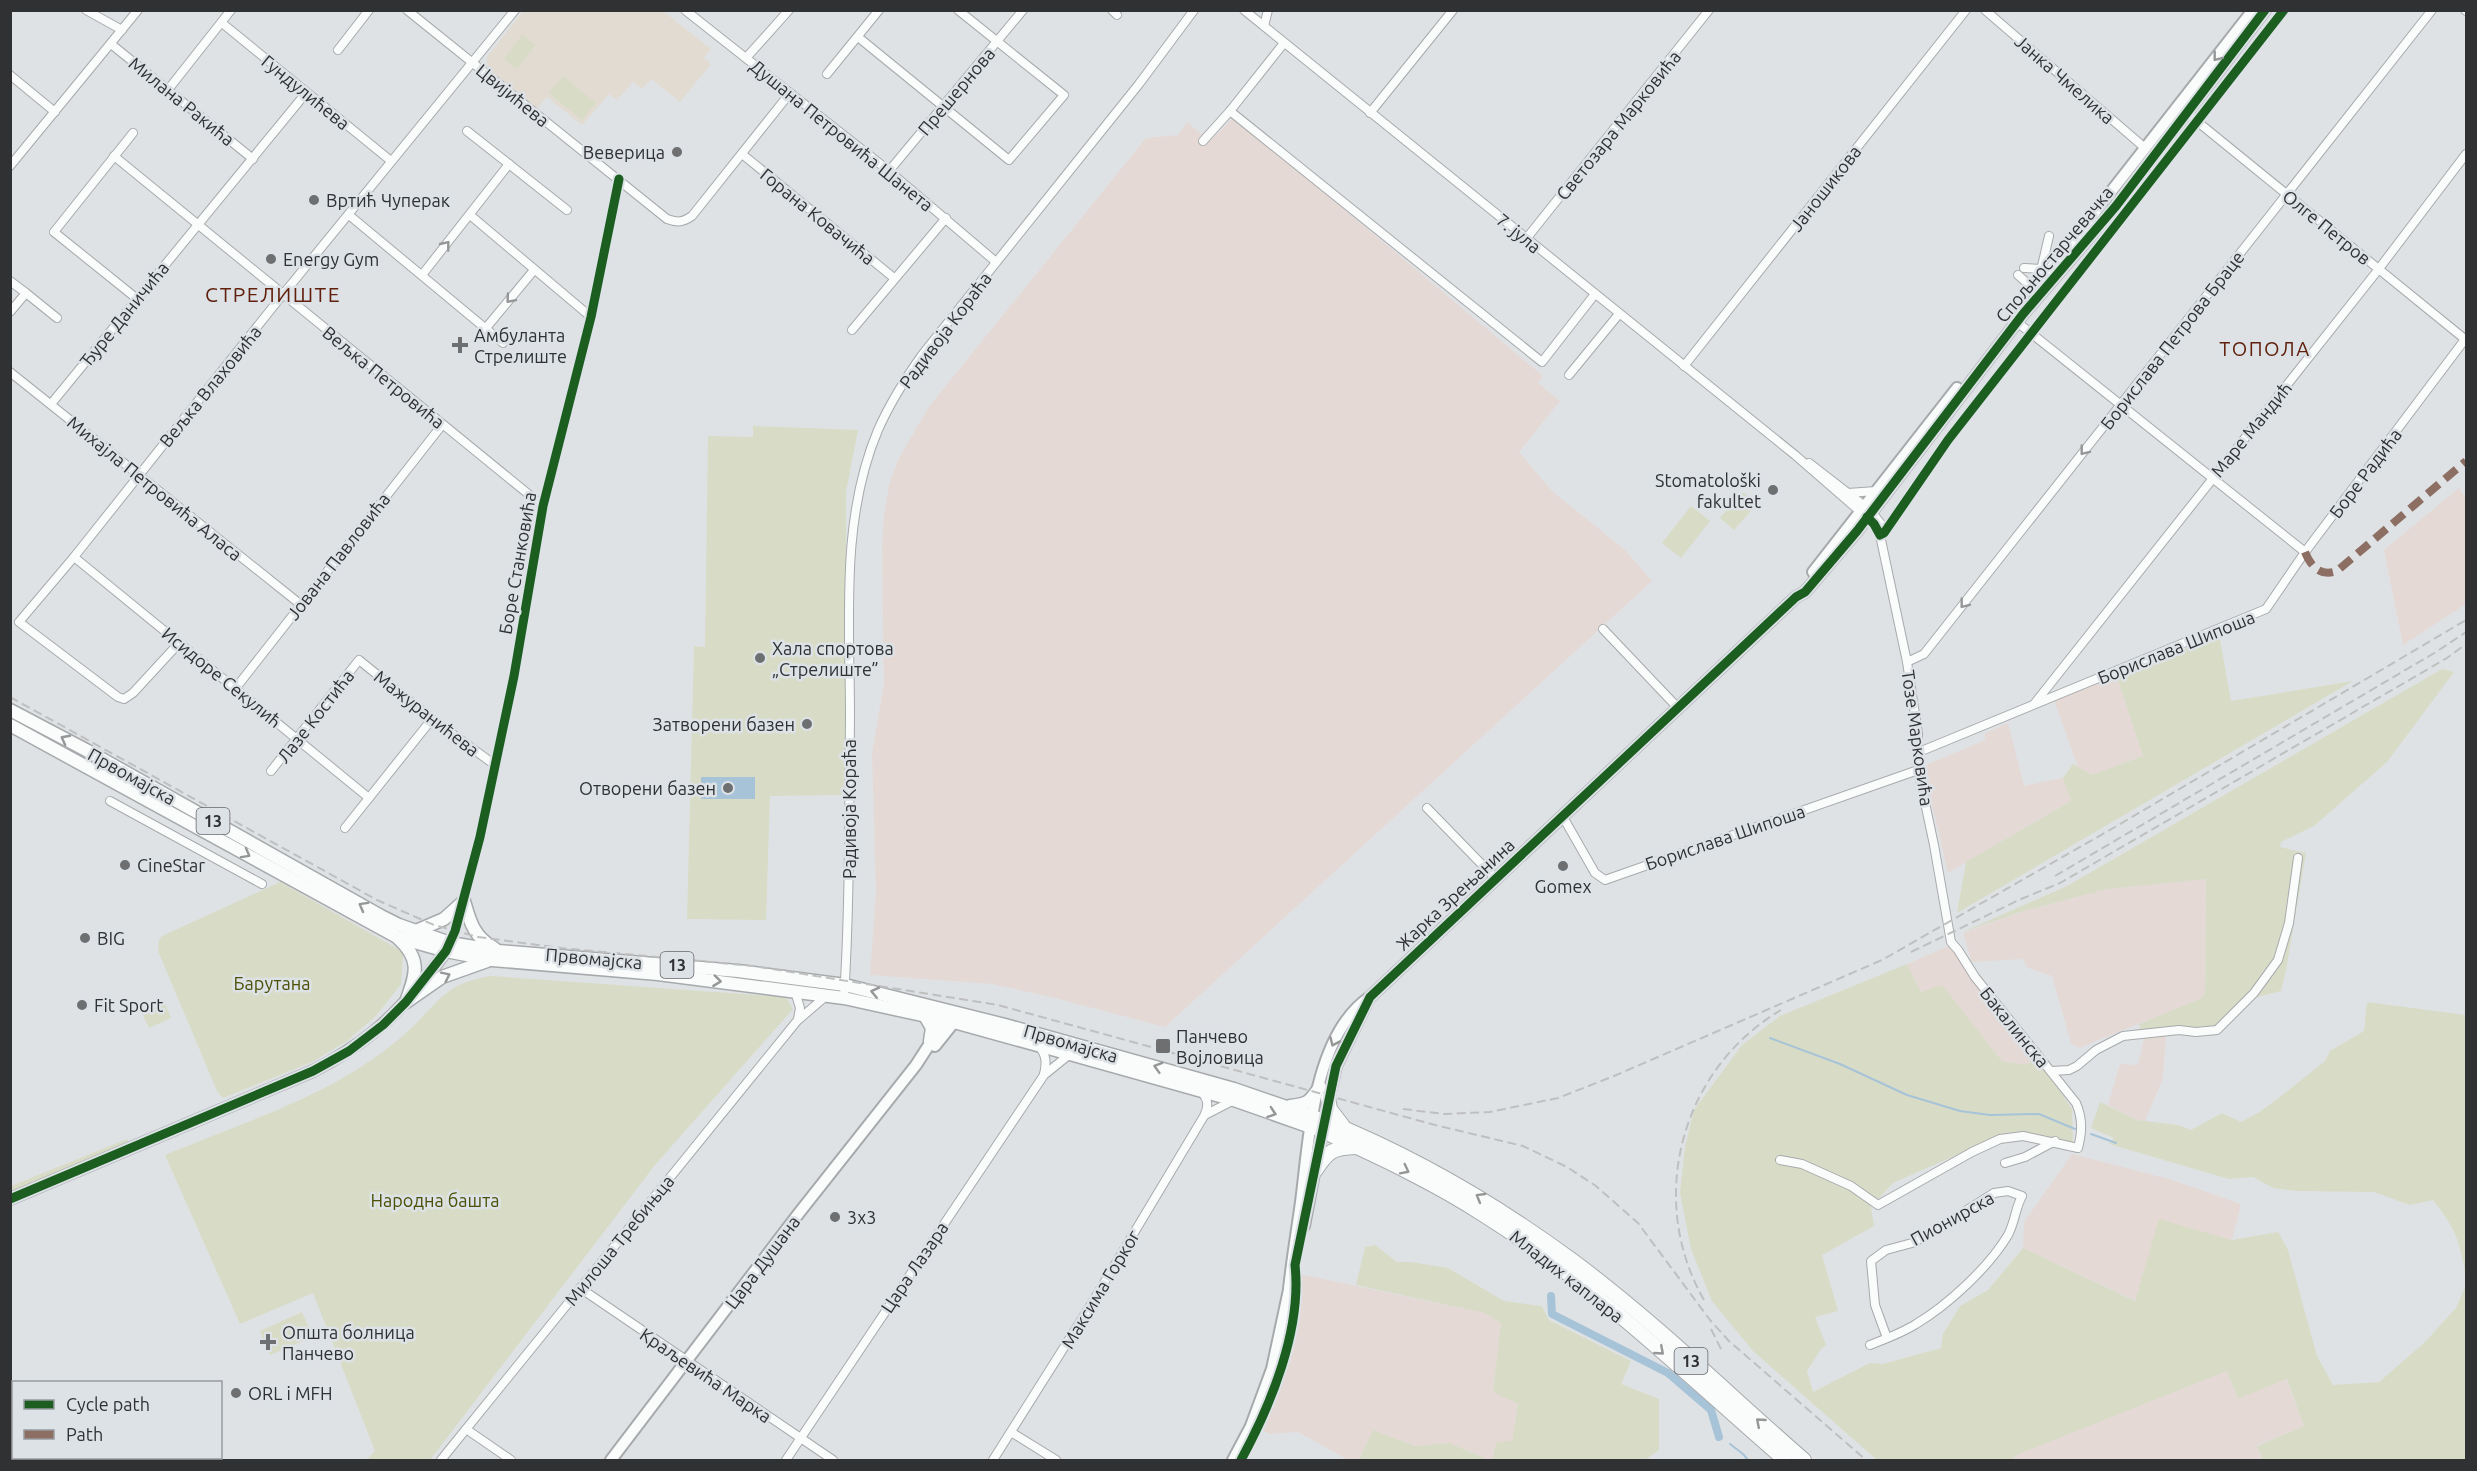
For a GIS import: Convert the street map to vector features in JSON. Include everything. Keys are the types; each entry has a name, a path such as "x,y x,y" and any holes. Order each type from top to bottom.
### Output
{"highway":[{"path":"1324,1093 1333,1115 1347,1130"},
{"name":"13","path":"1317,1123 1347,1130"},
{"name":"Младих каплара","path":"1317,1123 1483,1214 1544,1256 1616,1313 1785,1461"},
{"name":"Младих каплара","path":"1347,1130 1457,1184 1508,1216 1582,1268 1645,1320 1804,1461"},
{"path":"1315,1171 1325,1155 1333,1150 1358,1147"}],"main road":[{"name":"Првомајска","path":"10,710 86,750 362,906 448,947"},
{"name":"Првомајска","path":"10,725 397,937 495,956 827,995 844,992 925,1016 953,1017 1038,1045 1317,1123"},
{"path":"406,1002 442,977 495,956 478,937 464,901 444,919 416,931"},
{"path":"397,937 406,945 415,959 414,981 406,1002"},
{"name":"Првомајска","path":"495,956 726,970 844,992 953,1017 1234,1089 1288,1107 1317,1123"},
{"path":"925,1016 932,1028 930,1041"},
{"path":"1288,1107 1307,1103 1324,1093"}],"street":[{"path":"86,10 122,30"},
{"path":"10,166 138,10"},
{"path":"167,90 231,10"},
{"path":"338,50 369,10"},
{"name":"Цвијићева","path":"406,10 667,219 680,222 692,216 790,93"},
{"name":"Вељка Влаховића","path":"179,643 134,693 123,699 19,622 74,557 515,10"},
{"name":"Душана Петровића Шанета","path":"685,10 889,171 996,262"},
{"path":"746,58 789,10"},
{"path":"827,74 879,10"},
{"path":"858,37 1009,160 1064,95 958,10"},
{"name":"Прешернова","path":"889,171 1023,10"},
{"name":"Радивоја Кораћа","path":"844,992 849,848 849,622 852,542 857,499 866,463 892,403 922,356 1139,84 1194,10"},
{"name":"7. јула","path":"1244,10 1865,512"},
{"path":"1264,26 1268,10"},
{"path":"1370,113 1453,10"},
{"name":"Светозара Марковића","path":"1526,239 1709,10"},
{"name":"Јаношикова","path":"1684,366 1966,10"},
{"name":"Јанка Чмелика","path":"1985,10 2145,148"},
{"name":"Спољностарчевачка","path":"1865,512 1876,491 2035,290 2044,273 2253,10"},
{"name":"Спољностарчевачка","path":"1865,512 2017,322 2116,206 2265,10"},
{"name":"Борислава Петрова Браце","path":"1907,662 1924,654 2432,10"},
{"name":"Гундулићева","path":"222,23 391,161"},
{"path":"1203,141 1284,43"},
{"name":"Милана Ракића","path":"111,44 253,159"},
{"path":"10,75 55,112"},
{"name":"Ђуре Даничића","path":"51,404 306,93"},
{"path":"1230,111 1542,362 1594,294"},
{"name":"Олге Петров","path":"2188,114 2466,339"},
{"path":"467,131 567,210"},
{"path":"133,133 54,232 136,298"},
{"name":"Горана Ковачића","path":"742,154 894,278"},
{"name":"Маре Мандић","path":"2034,704 2378,270 2466,154"},
{"name":"Вељка Петровића","path":"114,156 543,506"},
{"path":"422,275 509,164"},
{"name":"Боре Станковића","path":"448,947 464,901 495,765 514,676 543,506 591,317 618,179"},
{"path":"348,215 503,342"},
{"path":"470,215 591,317"},
{"path":"852,330 946,218"},
{"path":"2024,268 2044,273 2049,236"},
{"path":"486,328 534,270"},
{"path":"2018,275 2035,290"},
{"path":"10,281 57,318"},
{"path":"10,312 26,293"},
{"path":"1569,375 1619,314"},
{"path":"2017,322 2305,552"},
{"name":"Боре Радића","path":"2266,609 2305,552 2466,339"},
{"name":"Михајла Петровића Аласа","path":"10,372 300,604"},
{"name":"Јована Павловића","path":"235,689 442,424"},
{"name":"7. јула","path":"1794,455 1802,458 1848,493 1865,512"},
{"path":"1848,493 1876,491"},
{"name":"Жарка Зрењанина","path":"1289,1289 1324,1093 1341,1053 1370,997 1796,597 1805,592 1858,529 1865,512"},
{"name":"Жарка Зрењанина","path":"1796,597 1800,588 1865,512"},
{"name":"Тозе Марковића","path":"1865,512 1881,524 1879,532 1907,662 1919,752 1918,770 1935,845 1951,942"},
{"path":"1858,529 1879,532"},
{"name":"Исидоре Секулић","path":"74,557 369,798"},
{"name":"Борислава Шипоша","path":"1919,752 2266,609"},
{"path":"1603,629 1679,709"},
{"name":"Мажуранићева","path":"359,660 432,719 495,765"},
{"name":"Лазе Костића","path":"271,771 359,660"},
{"path":"345,828 432,719"},
{"name":"Борислава Шипоша","path":"1563,817 1596,873 1605,880 1918,770"},
{"path":"110,801 262,884"},
{"path":"1427,808 1496,879"},
{"name":"Бакалинска","path":"1951,942 1959,950 1975,977 2051,1071 2069,1070 2078,1066 2096,1050 2123,1036 2179,1030 2196,1032 2217,1030 2254,993 2278,960 2289,923 2298,858"},
{"path":"10,1199 313,1071 365,1040 383,1025 406,1002 448,947"},
{"path":"794,990 800,1008 797,1021"},
{"name":"Милоша Требињца","path":"441,1461 797,1021 827,995"},
{"name":"Цара Душана","path":"611,1461 916,1065 930,1041 953,1017"},
{"name":"Цара Душана","path":"916,1065 928,1056 953,1017"},
{"path":"1038,1045 1045,1054 1044,1075"},
{"name":"Цара Лазара","path":"786,1461 1044,1075 1070,1054"},
{"path":"1780,1160 1803,1164 1851,1186 1878,1205 1935,1172 2000,1139 2023,1136 2055,1141 2078,1148 2082,1119 2076,1103 2051,1071"},
{"path":"1201,1091 1208,1108 1204,1116"},
{"path":"1204,1116 1234,1100"},
{"name":"Максима Горког","path":"993,1461 1204,1116"},
{"name":"Жарка Зрењанина","path":"1233,1461 1251,1426 1272,1369 1315,1171 1317,1123"},
{"path":"2005,1162 2025,1157 2055,1141"},
{"name":"Пионирска","path":"1870,1345 1887,1338 1915,1325 1943,1304 1986,1263 2009,1233 2022,1196 2008,1191 1994,1193 1926,1236 1886,1250 1871,1261 1875,1305 1887,1338"},
{"name":"Краљевића Марка","path":"580,1288 833,1461"},
{"path":"466,1429 511,1461"},
{"path":"1011,1432 1056,1461"}],"shaded area":[{"path":"523,11 663,11 711,49 704,58 711,64 680,102 651,79 642,89 633,82 617,100 609,94 582,125 547,97 537,108 487,70 487,57"},
{"path":"1234,117 1543,376 1538,383 1560,401 1519,452 1552,491 1625,550 1652,581 1165,1027 993,984 870,975 876,892 872,753 884,683 882,549 889,485 898,460 928,408 1146,138 1178,135 1187,122 1210,141"},
{"path":"2459,488 2466,498 2466,604 2403,645 2384,550"},
{"path":"2117,677 2143,756 2092,775 2078,767 2054,700"},
{"path":"2008,723 2024,786 2066,777 2072,800 1948,873 1924,769 1928,764 1985,740 1985,733"},
{"path":"2206,879 2205,994 2202,998 2079,1048 2071,1043 2052,976 2028,968 2022,959 1972,962 1963,933 2027,910 2107,889"},
{"path":"1951,945 1961,964 2037,1058 2026,1065 2002,1061 1942,986 1921,992 1907,964"},
{"path":"2166,1035 2163,1078 2145,1121 2137,1120 2108,1105 2120,1064 2138,1065 2144,1039"},
{"path":"2072,1154 2169,1179 2241,1204 2232,1240 2160,1220 2136,1301 2023,1248 2024,1222"},
{"path":"1299,1274 1485,1313 1501,1323 1493,1391 1518,1404 1512,1442 1497,1442 1492,1460 1489,1460 1449,1443 1415,1446 1373,1430 1359,1460 1348,1460 1298,1432 1270,1434 1262,1430 1285,1366"},
{"path":"2227,1371 2238,1398 2286,1378 2304,1426 2257,1445 2262,1460 2016,1460 2014,1456"}],"green space":[{"path":"522,35 536,45 517,69 504,59"},
{"path":"563,76 596,103 582,120 549,93"},
{"path":"753,426 858,430 846,492 846,795 770,796 766,920 687,919 694,646 705,647 708,436 753,437"},
{"path":"1743,492 1757,504 1734,530 1720,518"},
{"path":"1691,506 1710,521 1681,558 1662,543"},
{"path":"2219,634 2231,701 2353,681 1957,913 1966,862 2071,801 2063,778 2073,764 2092,775 2143,756 2117,677"},
{"path":"2442,669 2454,672 2387,762 2314,826 2281,842 2280,847 2306,853 2281,991 2249,999 2215,1036 2187,1034 2144,1039 2139,1024 2202,998 2205,994 2206,879 2107,889 2027,910 1963,932 2067,886"},
{"name":"Барутана","path":"280,882 398,949 403,954 401,984 376,1016 347,1041 312,1062 223,1098 217,1091 158,951 159,940 162,936"},
{"path":"1907,964 1921,992 1942,985 2002,1061 2026,1065 2037,1058 2072,1109 2073,1143 2009,1132 1893,1183 1871,1207 1874,1226 1822,1255 1838,1311 1815,1317 1826,1345 1807,1371 1813,1392 1870,1363 1883,1364 1941,1348 1943,1334 1960,1306 1988,1290 2023,1248 2135,1301 2159,1219 2232,1240 2278,1232 2288,1250 2317,1356 2333,1385 2379,1382 2424,1343 2456,1308 2466,1285 2466,1460 2263,1460 2257,1446 2304,1426 2287,1379 2238,1399 2227,1371 2014,1456 2016,1460 1877,1460 1753,1351 1712,1301 1691,1249 1680,1193 1685,1147 1694,1110 1742,1045 1780,1016"},
{"name":"Народна башта","path":"491,976 786,997 793,1009 655,1165 430,1460 366,1460 375,1451 313,1293 240,1324 165,1155 272,1112 334,1083 389,1047 442,996 462,984"},
{"path":"2367,1002 2466,1015 2466,1280 2456,1237 2433,1200 2410,1205 2374,1192 2297,1191 2273,1188 2253,1177 2229,1179 2109,1144 2114,1138 2091,1128 2100,1102 2137,1120 2178,1125 2191,1130 2222,1113 2241,1122 2280,1097 2325,1061 2330,1051 2364,1031"},
{"path":"165,1004 171,1018 149,1028 142,1013"},
{"path":"127,1139 129,1143 11,1195 11,1186"},
{"path":"1375,1245 1397,1262 1448,1268 1504,1301 1542,1306 1549,1320 1631,1361 1621,1384 1659,1399 1659,1450 1645,1460 1492,1460 1497,1442 1512,1441 1518,1404 1493,1392 1501,1323 1485,1313 1356,1285 1365,1247"},
{"path":"302,1312 313,1337 270,1355 260,1331"},
{"path":"1373,1430 1415,1446 1449,1443 1489,1460 1359,1460"}],"water":[{"name":"Отворени базен","path":"701,777 755,777 755,799 701,799"}],"waterway":[{"path":"1770,1038 1840,1064 1907,1095 1960,1111 1990,1115 2039,1114 2075,1129"},
{"path":"2091,1134 2116,1143"},
{"path":"1551,1296 1552,1314 1668,1373 1711,1410 1719,1437"},
{"path":"1730,1444 1748,1460"}],"railway":[{"path":"1403,1109 1444,1114 1490,1112 1558,1098 1882,960 2115,827 2466,620"},
{"path":"2055,876 2436,652 2466,632"},
{"path":"1911,952 2021,899 2060,883 2447,658 2466,644"},
{"path":"10,697 377,900 434,925 478,937 561,948 753,966 998,1005 1435,1125 1523,1146 1567,1167 1596,1186 1638,1223 1710,1320 1729,1341 1866,1460"},
{"path":"1704,1300 1687,1261 1678,1220 1677,1179 1683,1139 1697,1101 1719,1066 1747,1035 1781,1010"},
{"path":"1711,1329 1722,1351"}],"marked path":[{"path":"2305,552 2310,562 2321,572 2337,571 2466,461"}],"cycle path":[{"path":"1241,1460 1263,1415 1282,1366 1294,1315 1295,1265 1336,1066 1370,997 1796,597 1805,592 1857,531 2023,314 2116,206 2265,10"},
{"path":"1867,517 1880,535 1884,533 1948,440 2284,10"},
{"path":"10,1199 313,1071 349,1051 383,1025 406,1002 446,951 455,931 480,837 514,676 543,506 591,317 619,179"}],"place":[{"name":"Веверица","path":"677,152"},
{"name":"Вртић Чуперак","path":"314,200"},
{"name":"Energy Gym","path":"271,259"},
{"name":"Амбуланта Стрелиште","path":"460,345"},
{"name":"Stomatološki fakultet","path":"1773,490"},
{"name":"Хала спортова „Стрелиште”","path":"760,658"},
{"name":"Затворени базен","path":"807,724"},
{"name":"Отворени базен","path":"728,788"},
{"name":"CineStar","path":"125,865"},
{"name":"Gomex","path":"1563,866"},
{"name":"BIG","path":"85,938"},
{"name":"Fit Sport","path":"82,1005"},
{"name":"Панчево Војловица","path":"1163,1046"},
{"name":"3x3","path":"835,1217"},
{"name":"Општа болница Панчево","path":"268,1342"},
{"name":"ORL i MFH","path":"236,1393"}],"district":[{"name":"СТРЕЛИШТЕ","path":"273,294"},
{"name":"ТОПОЛА","path":"2265,348"}]}
